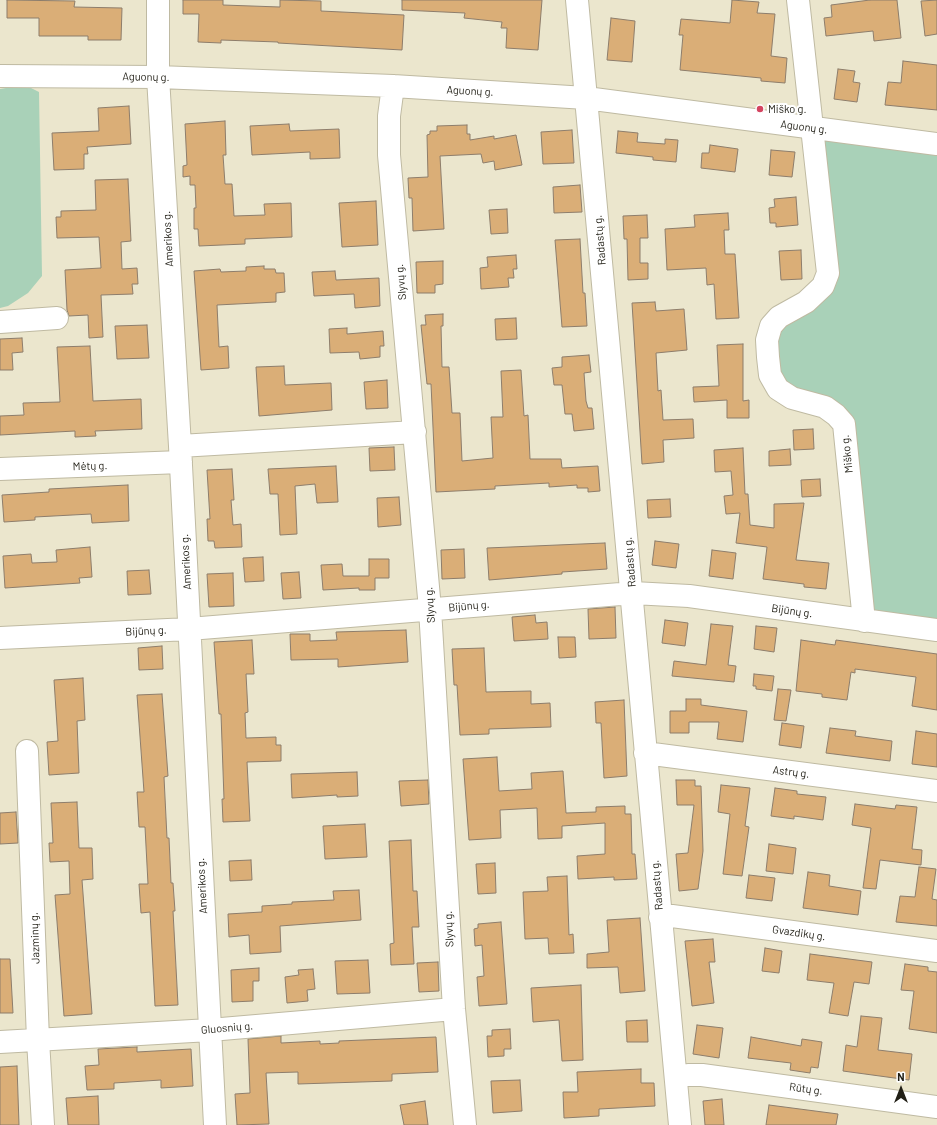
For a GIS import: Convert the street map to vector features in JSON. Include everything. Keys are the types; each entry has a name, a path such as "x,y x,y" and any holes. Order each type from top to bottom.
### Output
{"street":[{"name":"Amerikos g.","path":"158,0 158,77 180,454 214,1125"},
{"name":"Radastų g.","path":"577,0 633,593 645,753 680,1125"},
{"name":"Miško g.","path":"798,0 828,273 823,286 806,302 779,317 771,326 767,340 768,357 770,375 778,389 792,398 825,407 836,415 844,424 864,621"},
{"name":"Aguonų g.","path":"0,76 158,77 393,86 586,98 937,144"},
{"name":"Slyvų g.","path":"393,86 389,116 389,155 430,609 454,1009 465,1125"},
{"path":"0,322 57,318"},
{"name":"Mėtų g.","path":"0,469 415,432"},
{"name":"Bijūnų g.","path":"0,638 189,628 633,593 689,596 937,630"},
{"name":"Jazminų g.","path":"27,751 38,1040 43,1125"},
{"name":"Astrų g.","path":"645,753 937,792"},
{"name":"Gvazdikų g.","path":"660,917 672,916 937,951"},
{"name":"Gluosnių g.","path":"0,1042 210,1030 454,1009"},
{"name":"Rūtų g.","path":"676,1077 702,1075 937,1107"}],"green space":[{"path":"29,87 39,92 42,276 28,293 8,306 0,308 0,89"},
{"path":"821,135 937,152 937,623 870,615 849,414 791,391 781,381 775,358 778,326 827,290"}],"building":[{"path":"7,0 75,1 74,7 122,8 121,40 88,40 88,36 39,36 39,18 7,18"},
{"path":"183,0 223,0 223,5 280,7 280,0 321,1 321,11 404,15 402,50 278,42 221,40 221,43 198,42 199,14 183,14"},
{"path":"402,0 542,0 538,50 506,48 507,28 501,28 502,22 464,18 465,13 402,10"},
{"path":"732,0 759,2 757,13 775,14 771,56 787,58 785,83 761,81 761,78 680,70 683,35 679,35 681,19 730,23"},
{"path":"870,0 897,0 901,38 874,41 873,31 826,36 824,18 832,17 831,5"},
{"path":"937,0 937,34 925,36 921,1"},
{"path":"611,18 635,21 632,62 607,60"},
{"path":"903,61 937,65 937,110 885,105 888,82 901,83"},
{"path":"838,69 855,71 853,82 860,83 857,102 834,99"},
{"path":"129,106 131,144 87,147 88,154 84,154 84,169 54,170 52,133 99,131 98,108"},
{"path":"225,121 226,155 223,155 225,184 232,184 234,216 265,215 264,204 291,203 292,237 245,239 245,244 199,246 198,229 194,229 194,208 196,208 195,185 190,185 190,176 183,177 183,166 187,165 185,124"},
{"path":"289,124 290,131 339,129 340,158 310,159 310,152 252,155 250,126"},
{"path":"467,125 467,134 470,134 470,140 494,136 494,139 516,135 522,165 495,170 494,161 483,163 481,154 440,156 444,229 413,231 412,198 409,198 408,178 428,177 427,135 430,134 430,131 437,131 437,126"},
{"path":"572,130 574,163 543,164 541,132"},
{"path":"618,131 638,133 637,142 665,144 665,139 678,140 676,162 653,160 653,157 616,153"},
{"path":"710,145 738,149 735,172 701,168 702,153 709,153"},
{"path":"771,150 795,152 792,177 769,175"},
{"path":"128,179 131,241 121,242 122,269 137,268 138,284 132,284 133,294 101,295 103,337 89,338 88,315 69,316 67,310 65,270 101,268 99,237 57,238 56,217 61,217 61,211 96,210 95,180"},
{"path":"580,185 582,212 554,213 553,187"},
{"path":"796,197 798,225 776,227 776,223 770,223 769,208 775,207 774,199"},
{"path":"376,201 378,245 342,247 339,203"},
{"path":"507,209 508,233 491,234 489,210"},
{"path":"728,213 729,230 724,230 725,254 735,254 739,318 716,319 714,284 707,285 706,268 667,270 665,229 695,227 694,215"},
{"path":"647,215 648,238 640,238 640,263 648,263 648,279 628,280 627,239 624,239 623,216"},
{"path":"580,239 583,293 585,293 587,326 562,327 555,240"},
{"path":"801,250 802,279 781,280 779,251"},
{"path":"516,255 517,269 513,269 514,278 508,278 509,287 481,289 480,268 488,267 487,257"},
{"path":"443,261 443,284 435,285 435,293 417,293 416,262"},
{"path":"264,266 264,269 275,269 276,273 284,273 285,292 276,293 276,302 217,305 219,347 228,346 229,368 201,370 194,271 220,269 221,272 246,271 246,267"},
{"path":"335,271 336,280 379,278 380,306 355,308 354,294 314,296 312,272"},
{"path":"655,302 656,311 684,309 687,350 656,353 658,391 661,390 663,420 693,419 694,438 663,440 664,462 642,464 632,303"},
{"path":"443,314 443,326 441,326 442,367 449,367 452,413 460,413 462,461 493,458 491,417 503,417 501,371 521,370 524,416 528,415 530,459 561,459 562,468 598,466 600,491 588,492 588,488 577,488 577,485 549,487 549,483 495,486 495,489 436,492 431,384 427,384 421,325 426,325 425,315"},
{"path":"516,318 517,339 496,340 495,319"},
{"path":"147,325 149,358 117,359 115,326"},
{"path":"347,328 347,334 383,331 384,346 380,346 380,357 360,359 359,352 330,353 329,329"},
{"path":"22,338 23,352 12,353 13,370 0,370 0,339"},
{"path":"743,344 743,401 749,400 749,418 727,418 727,400 694,402 693,387 719,386 717,345"},
{"path":"90,346 93,401 141,399 142,429 95,431 96,436 75,437 75,431 0,435 0,416 24,415 23,403 60,402 57,347"},
{"path":"589,355 591,372 584,373 586,401 588,408 592,408 594,429 574,431 572,414 565,414 562,385 554,385 552,368 562,367 562,357"},
{"path":"284,366 285,385 331,383 332,410 259,416 256,367"},
{"path":"387,380 388,408 366,409 364,382"},
{"path":"813,429 814,449 794,450 793,430"},
{"path":"394,447 395,470 370,471 369,448"},
{"path":"743,448 745,494 748,494 750,525 774,528 774,504 804,503 796,560 829,563 826,589 804,587 804,584 763,579 767,547 736,543 740,513 726,514 724,496 733,495 731,471 715,472 714,450"},
{"path":"790,449 791,465 769,466 769,451"},
{"path":"336,466 338,502 317,503 315,484 295,486 297,534 280,535 278,494 270,494 268,469"},
{"path":"232,469 234,500 231,500 233,525 241,524 242,547 215,548 214,541 208,541 207,519 210,519 207,470"},
{"path":"820,479 821,496 802,497 801,480"},
{"path":"128,485 129,521 92,523 91,514 35,517 35,520 4,522 2,495 49,492 49,489"},
{"path":"399,497 401,525 378,527 377,498"},
{"path":"670,499 671,517 648,518 647,500"},
{"path":"655,541 679,544 676,568 652,565"},
{"path":"605,543 607,569 489,580 487,548"},
{"path":"90,547 92,577 79,578 80,583 5,588 3,556 31,554 32,563 57,562 56,550"},
{"path":"464,549 465,578 442,579 441,550"},
{"path":"712,550 736,553 733,579 709,576"},
{"path":"263,557 264,581 245,582 243,558"},
{"path":"369,559 389,559 389,578 375,578 375,590 359,590 359,588 323,590 321,565 342,564 343,576 369,576"},
{"path":"149,570 151,594 128,595 127,571"},
{"path":"299,572 301,598 283,599 281,573"},
{"path":"233,573 234,606 209,607 207,574"},
{"path":"615,607 616,638 589,639 588,609"},
{"path":"535,615 536,623 547,622 548,639 514,641 512,617"},
{"path":"665,620 688,623 685,646 662,643"},
{"path":"711,624 733,626 728,665 736,666 734,682 672,676 674,661 706,665"},
{"path":"756,626 777,628 774,652 754,649"},
{"path":"406,630 408,662 338,667 338,659 291,660 290,634 310,634 310,641 337,640 336,632"},
{"path":"558,637 575,637 576,657 559,658"},
{"path":"252,640 254,674 246,674 248,712 245,713 246,738 276,737 276,745 281,745 281,761 247,762 250,821 223,822 222,799 224,799 221,714 219,714 214,642"},
{"path":"801,640 835,645 836,640 937,654 937,710 912,706 916,677 855,669 855,673 851,672 847,700 822,697 822,694 796,691"},
{"path":"162,646 163,669 139,670 138,648"},
{"path":"484,648 486,692 531,691 531,704 550,703 551,727 489,729 489,734 460,735 457,685 454,685 452,649"},
{"path":"754,674 774,676 772,691 756,689 756,686 753,686"},
{"path":"83,678 85,720 77,721 79,773 49,775 47,742 58,741 54,680"},
{"path":"778,689 791,690 786,721 774,720"},
{"path":"162,694 168,776 164,777 167,838 169,838 171,883 173,883 175,911 173,911 178,1005 155,1006 150,912 141,913 139,884 148,884 145,827 139,827 137,792 144,792 137,695"},
{"path":"686,699 701,699 701,705 747,711 743,742 717,739 719,722 689,722 689,733 670,733 670,711 686,711"},
{"path":"624,700 627,776 604,778 601,723 596,723 595,702"},
{"path":"782,723 804,726 801,748 779,745"},
{"path":"830,728 856,731 855,736 892,741 890,761 826,753"},
{"path":"916,731 937,734 937,767 912,764"},
{"path":"497,757 499,791 532,789 531,773 563,771 566,813 596,812 596,807 625,806 625,814 631,814 632,854 635,854 637,879 614,880 614,877 578,879 577,856 605,854 605,823 562,826 562,838 538,839 537,808 500,810 501,838 469,840 463,759"},
{"path":"357,772 358,796 337,797 337,795 292,798 291,774"},
{"path":"428,780 429,804 401,806 399,781"},
{"path":"676,780 695,780 695,786 701,786 703,851 698,889 679,891 676,854 688,853 694,805 677,805"},
{"path":"721,785 750,788 745,826 749,827 742,876 723,874 730,814 718,812"},
{"path":"775,788 797,791 797,794 826,797 823,820 794,816 794,819 771,816"},
{"path":"77,802 79,848 92,848 93,879 82,880 92,1014 64,1016 55,895 70,894 69,861 50,862 49,843 53,843 51,803"},
{"path":"855,804 895,809 896,805 917,807 912,849 922,850 921,865 880,860 876,889 863,888 871,828 852,825"},
{"path":"16,812 18,843 0,844 0,813"},
{"path":"365,824 367,857 325,859 323,826"},
{"path":"411,840 413,891 417,891 419,927 412,927 414,964 391,965 390,944 394,943 389,841"},
{"path":"769,844 796,848 793,874 766,871"},
{"path":"251,860 252,880 230,881 229,861"},
{"path":"495,863 496,893 478,894 476,864"},
{"path":"919,867 936,869 932,899 937,900 937,926 896,922 900,896 915,897"},
{"path":"808,872 830,875 829,886 861,891 858,915 803,908"},
{"path":"749,875 775,878 772,901 746,898"},
{"path":"567,876 569,935 573,934 574,953 549,954 548,938 525,939 523,892 548,891 547,877"},
{"path":"359,890 361,920 280,926 281,952 250,954 249,935 229,937 228,914 262,912 262,906 292,904 292,902 334,900 333,891"},
{"path":"640,918 645,991 620,993 618,967 587,968 587,954 609,952 607,920"},
{"path":"501,922 507,1004 479,1006 477,977 484,976 482,945 475,946 474,929 478,928 478,924"},
{"path":"713,939 715,962 709,962 714,1003 692,1006 685,941"},
{"path":"765,948 782,951 779,973 762,971"},
{"path":"810,954 872,962 869,984 854,982 848,1016 829,1013 834,983 807,980"},
{"path":"0,959 10,959 13,1013 0,1013"},
{"path":"368,960 370,993 337,994 335,961"},
{"path":"438,962 439,991 419,992 417,963"},
{"path":"905,964 928,967 928,971 937,972 937,1033 909,1029 914,991 901,990"},
{"path":"259,968 259,981 253,981 253,1001 232,1002 231,970"},
{"path":"313,969 315,989 307,990 308,1001 287,1003 285,977 299,975 298,970"},
{"path":"581,985 583,1060 562,1061 559,1020 533,1022 531,988"},
{"path":"861,1016 882,1018 878,1050 912,1054 909,1080 843,1071 846,1045 857,1047"},
{"path":"647,1020 648,1042 627,1042 626,1021"},
{"path":"697,1025 723,1028 719,1058 693,1054"},
{"path":"510,1029 511,1049 504,1049 504,1056 488,1057 487,1036 492,1036 492,1030"},
{"path":"281,1036 281,1043 320,1041 320,1044 339,1043 339,1041 436,1037 438,1072 392,1074 392,1081 298,1084 298,1072 266,1073 269,1124 237,1125 235,1094 250,1093 248,1039"},
{"path":"751,1037 801,1046 802,1039 822,1042 818,1068 811,1067 810,1073 790,1070 791,1063 748,1058"},
{"path":"137,1047 137,1052 191,1049 193,1086 161,1088 161,1080 114,1083 114,1089 87,1090 85,1066 99,1065 98,1049"},
{"path":"17,1066 19,1125 0,1125 0,1067"},
{"path":"641,1069 641,1083 654,1083 655,1106 599,1109 599,1116 564,1118 563,1092 578,1092 577,1072"},
{"path":"520,1080 522,1111 493,1113 491,1081"},
{"path":"98,1096 99,1125 68,1125 66,1098"},
{"path":"722,1099 724,1125 705,1125 703,1101"},
{"path":"425,1101 428,1125 404,1125 400,1105"},
{"path":"769,1105 838,1114 836,1125 766,1125"}],"place":[{"name":"Miško g.","path":"760,109"}]}
